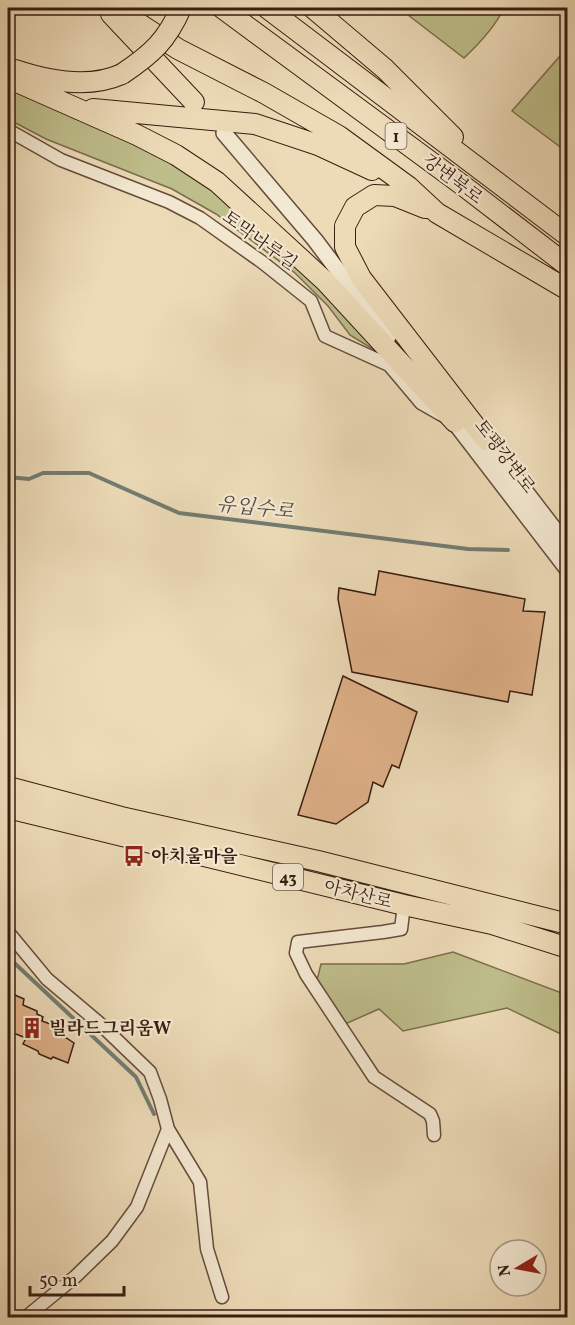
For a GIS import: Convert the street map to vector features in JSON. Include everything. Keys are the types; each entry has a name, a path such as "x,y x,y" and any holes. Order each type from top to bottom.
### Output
{"main road":[{"path":"105,8 194,102"},
{"path":"115,8 178,49 264,93 339,136 409,187 437,213"},
{"path":"8,66 49,81 91,81 122,74 157,46 171,29 182,8"},
{"name":"강변북로","path":"222,8 465,187 567,266"},
{"name":"강변북로","path":"267,8 567,236"},
{"path":"313,8 385,69 508,191"},
{"path":"8,78 78,108 176,155 217,182 326,282 454,423"},
{"path":"78,108 255,124 318,145 409,187"},
{"path":"486,440 361,279 345,247 345,226 355,207 374,195 395,196 437,213 567,290"},
{"name":"아차산로","path":"8,787 121,817 318,861 567,924"},
{"name":"아차산로","path":"8,808 404,905 492,924 567,948"}],"street":[{"name":"토막나루길","path":"8,130 61,160 169,202 200,218 262,262 311,301 325,336 389,365 421,403 454,423"},
{"name":"토평강변로","path":"224,133 315,240 567,570"},
{"path":"454,423 486,440"},
{"name":"토평강변로","path":"486,440 567,547"},
{"path":"404,905 401,929 298,942 296,953 306,975 374,1077 430,1114 434,1135"},
{"path":"8,932 46,979 98,1022 150,1072 168,1129 200,1182 207,1249 222,1297"},
{"path":"25,1317 75,1277 112,1241 136,1208 168,1129"}],"green space":[{"path":"399,8 504,8 487,34 464,58"},
{"path":"567,48 567,152 512,111"},
{"path":"8,82 96,121 220,190 392,361 350,335 328,306 295,273 216,214 172,189 46,139 8,119"},
{"path":"453,952 567,995 567,1037 507,1008 403,1031 379,1009 336,1028 315,988 321,964 404,964"}],"building":[{"path":"379,571 525,599 523,611 545,612 532,695 510,691 508,702 352,672 338,599 339,588 375,595"},
{"path":"343,676 417,712 399,768 392,765 383,787 373,782 368,802 336,824 298,815"},
{"name":"빌라드그리움W","path":"8,992 24,999 23,1005 37,1011 37,1014 43,1017 42,1021 56,1026 62,1035 74,1043 68,1063 39,1054 38,1051 23,1044 26,1038 8,1031"}],"waterway":[{"name":"유입수로","path":"8,477 29,479 43,473 89,473 179,513 468,549 508,550"},
{"path":"8,957 136,1077 154,1114"}],"place":[{"name":"아치울마을","path":"134,856"},
{"name":"빌라드그리움W","path":"32,1028"}]}
